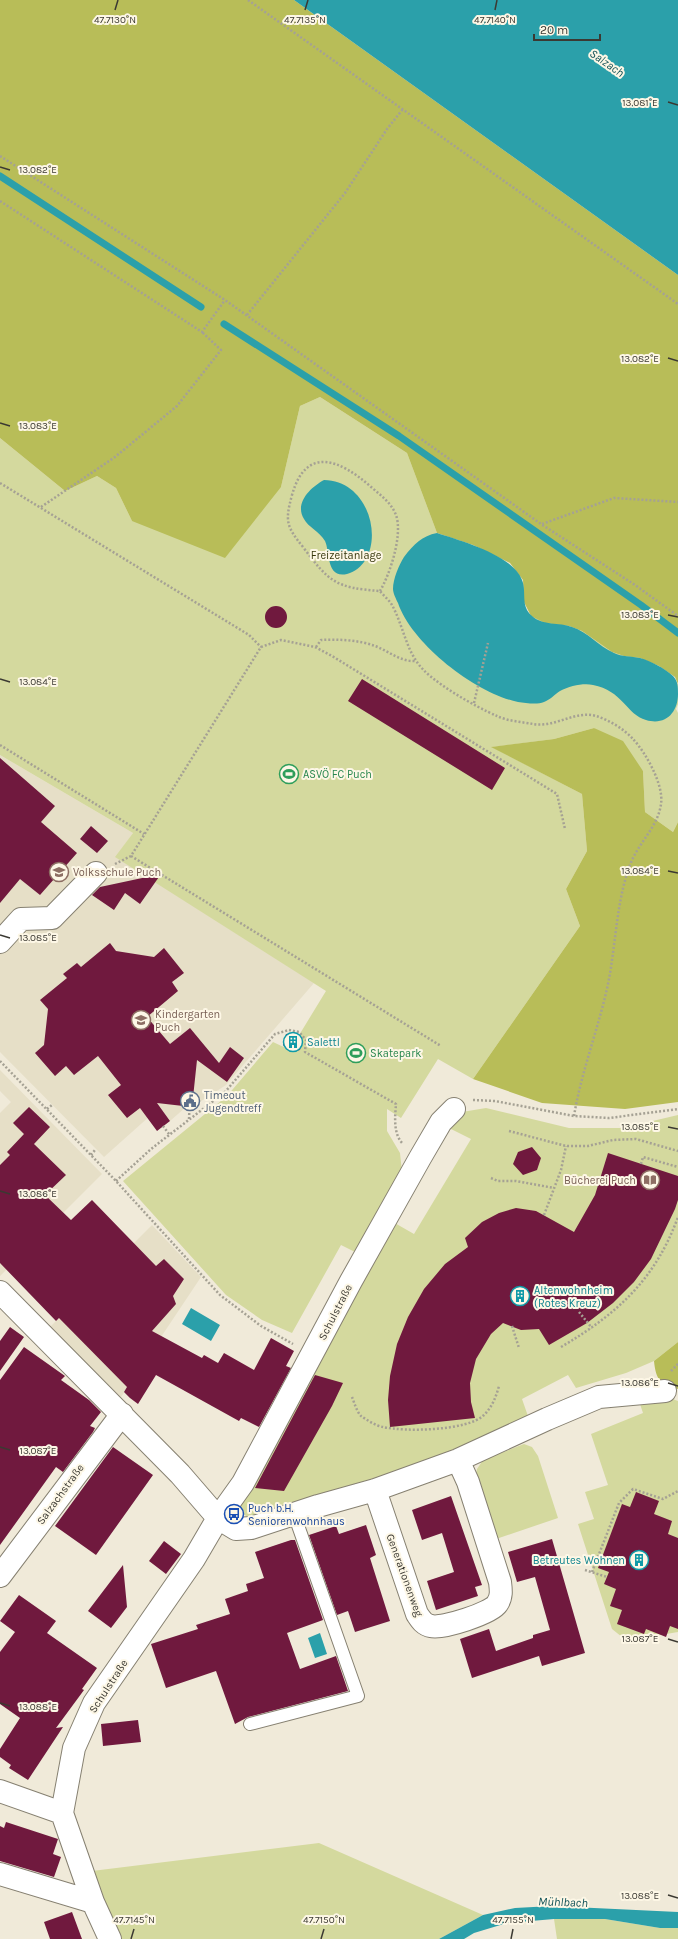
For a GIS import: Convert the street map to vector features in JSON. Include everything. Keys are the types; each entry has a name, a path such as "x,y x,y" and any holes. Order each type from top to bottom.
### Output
{"street":[{"path":"0,942 21,919 52,918 96,873"},
{"name":"Schulstraße","path":"110,1939 93,1902 62,1813 74,1748 94,1703 194,1559 218,1518 243,1482 420,1158 441,1122 454,1109"},
{"path":"0,1292 180,1474 218,1518 236,1529 251,1528 375,1490 458,1460 599,1397 665,1391"},
{"name":"Salzachstraße","path":"0,1576 122,1414"},
{"name":"Generationenweg","path":"375,1490 417,1614 422,1622 430,1626 442,1626 490,1610 497,1604 501,1595 500,1582 468,1482 458,1460"},
{"path":"0,1791 62,1813"},
{"path":"0,1874 93,1902"}],"lane":[{"path":"250,1724 358,1696 294,1514"}],"path":[{"path":"248,0 678,304"},
{"path":"247,316 344,193 387,129 403,109"},
{"path":"0,156 225,300 541,524 635,585 678,616"},
{"path":"0,201 202,332 221,350 177,406 116,457 41,508"},
{"path":"202,332 225,300"},
{"path":"380,591 387,579 397,538 396,516 390,503 355,474 340,465 324,462 309,465 301,472 294,487 288,509 287,522 293,535 325,575 335,583 348,587 380,591 391,605 416,661 422,669 446,687 498,717 536,724 554,724 583,715 596,716 615,725 633,739 660,784 662,803 657,821 643,840 630,865 622,897 606,992 579,1089 574,1116"},
{"path":"0,483 250,635 261,647"},
{"path":"541,524 614,498 678,502"},
{"path":"96,873 131,856 261,647 281,640 316,647 557,794 565,829"},
{"path":"316,647 321,640 356,642 374,646 407,661 416,661"},
{"path":"474,703 488,643"},
{"path":"0,745 144,834"},
{"path":"131,856 441,1046"},
{"path":"116,1181 169,1134 225,1092 275,1034 289,1030 299,1032 306,1040 305,1052 396,1104 395,1118 398,1139 411,1152 420,1158"},
{"path":"0,1061 116,1181 220,1295 261,1326 312,1356"},
{"path":"189,1119 190,1094"},
{"path":"454,1109 466,1101 479,1099 574,1116 609,1118 678,1109"},
{"path":"47,1109 52,1105"},
{"path":"163,1126 169,1134"},
{"path":"509,1131 566,1146 588,1146 613,1140 636,1139 678,1151"},
{"path":"544,1215 561,1170 566,1146"},
{"path":"91,1155 96,1150"},
{"path":"641,1164 643,1157 678,1167"},
{"path":"491,1178 498,1181 516,1181 554,1188"},
{"path":"561,1347 592,1328 626,1301 652,1270 670,1238 678,1217"},
{"path":"579,1312 592,1328"},
{"path":"512,1326 519,1348"},
{"path":"352,1397 360,1415 381,1427 433,1429 468,1425 483,1416 494,1402 499,1386"},
{"path":"592,1572 619,1503 633,1488 663,1499 678,1491"},
{"path":"585,1570 607,1577"}],"shaded area":[{"name":"Kindergarten Puch","path":"0,755 133,833 116,857 314,983 226,1085 192,1107 186,1107 170,1121 160,1107 104,1157 0,1052"},
{"path":"0,1070 102,1174 0,1276 0,1113 11,1102 0,1091"},
{"path":"152,1225 201,1277 121,1397 49,1328"}],"green space":[{"path":"0,0 294,0 678,275 678,684 675,677 659,666 640,658 624,656 612,652 582,631 569,626 545,623 531,616 524,602 523,580 510,563 473,545 437,533 407,453 320,397 300,406 281,487 225,558 132,521 116,488 97,476 65,491 0,438"},
{"name":"Freizeitanlage","path":"320,397 407,453 437,533 531,616 582,631 612,652 624,656 640,658 678,684 678,704 676,709 678,713 678,822 673,832 645,812 643,771 594,728 554,739 492,747 582,794 587,851 566,889 580,926 473,1079 438,1059 401,1118 387,1109 387,1131 400,1153 402,1172 359,1254 341,1245 292,1333 262,1320 226,1295 123,1181 227,1096 273,1042 290,1050 326,991 115,857 133,833 0,755 0,438 65,491 97,476 116,488 132,521 281,487 300,406"},
{"path":"594,728 623,741 643,771 645,812 673,832 678,822 678,1102 625,1109 542,1103 473,1079 580,926 566,889 587,851 582,794 491,747 554,739"},
{"path":"486,1108 569,1128 623,1128 678,1115 678,1342 654,1361 626,1373 576,1388 568,1375 522,1399 529,1419 449,1456 254,1519 246,1516 241,1510 240,1504 353,1300 369,1264 393,1222 414,1234 471,1139 447,1127 462,1112"},
{"path":"678,1342 678,1389 663,1383 660,1380 656,1373 654,1361"},
{"path":"670,1398 678,1401 678,1632 631,1640 622,1637 612,1629 578,1524 594,1519 585,1492 608,1485 591,1434 643,1413 639,1401"},
{"path":"524,1444 532,1447 538,1456 558,1518 496,1539 475,1478 477,1469 483,1460"},
{"path":"319,1843 483,1915 439,1939 121,1939 92,1871"},
{"path":"554,1919 605,1919 660,1928 678,1928 678,1939 557,1939"}],"water":[{"name":"Salzach","path":"294,0 678,0 678,275"},
{"path":"324,480 342,484 356,494 365,507 371,523 372,540 368,555 360,567 347,574 335,572 330,563 325,541 320,534 306,522 301,513 301,507 305,496 309,491"},
{"path":"437,533 485,550 508,563 517,571 522,580 526,608 528,612 536,619 546,623 578,629 614,653 644,659 657,665 673,676 678,687 678,694 676,706 670,716 659,721 646,720 634,713 611,692 589,684 576,685 564,689 541,703 531,704 518,702 501,697 483,688 465,678 447,664 431,650 405,619 393,589 400,564 411,548 427,536"},
{"path":"191,1308 220,1325 211,1341 182,1324"},
{"path":"320,1633 327,1654 315,1658 308,1638"},
{"path":"552,1906 678,1912 678,1928 660,1928 605,1919 554,1919 507,1923 474,1933 464,1939 439,1939 483,1915 515,1908"}],"building":[{"path":"276,606 284,609 287,617 284,625 276,628 268,625 265,617 268,609"},
{"path":"362,679 505,768 492,790 348,701"},
{"path":"0,758 55,806 41,822 77,853 40,895 20,879 0,903"},
{"path":"91,826 108,841 97,853 80,839"},
{"path":"161,874 140,904 125,893 114,910 92,895 100,887"},
{"path":"110,943 116,951 154,957 164,948 184,973 172,982 178,991 147,1017 170,1044 190,1028 219,1063 230,1047 244,1058 227,1082 197,1060 192,1107 157,1103 170,1121 157,1131 140,1108 127,1118 108,1095 121,1085 98,1056 74,1075 66,1066 55,1076 35,1053 44,1045 48,1009 40,1000 67,978 63,974 77,963 81,967"},
{"name":"Salettl","path":"296,1033 302,1039 300,1050 291,1052 283,1045 286,1034"},
{"path":"29,1107 50,1127 34,1144 66,1175 45,1195 71,1220 92,1200 156,1266 164,1259 184,1279 173,1296 176,1304 152,1331 202,1358 204,1355 218,1363 224,1353 254,1370 271,1338 294,1351 286,1366 291,1368 259,1427 241,1418 239,1421 156,1375 138,1404 124,1392 127,1387 59,1318 56,1321 0,1263 0,1165 10,1155 7,1152 24,1134 13,1123"},
{"path":"532,1147 541,1158 537,1170 523,1175 513,1164 518,1152"},
{"name":"Altenwohnheim (Rotes Kreuz)","path":"608,1153 678,1176 678,1200 675,1209 651,1259 634,1282 613,1303 587,1323 549,1345 539,1329 521,1330 503,1323 491,1334 476,1359 470,1383 471,1402 475,1418 390,1427 388,1400 390,1376 397,1344 408,1317 424,1289 445,1264 468,1247 465,1238 482,1222 499,1213 516,1208 536,1211 574,1232 595,1195"},
{"path":"10,1327 24,1337 0,1371 0,1341"},
{"path":"24,1347 65,1376 61,1380 89,1400 101,1412 90,1426 95,1428 93,1432 63,1472 56,1467 0,1545 0,1380"},
{"path":"315,1375 343,1383 332,1406 284,1491 255,1488"},
{"path":"113,1447 153,1475 96,1555 55,1526"},
{"name":"Betreutes Wohnen","path":"636,1492 659,1501 654,1514 672,1521 668,1534 678,1538 678,1629 670,1626 666,1637 646,1629 644,1634 617,1624 622,1610 610,1606 616,1589 604,1584 609,1572 598,1568 622,1504 630,1507"},
{"path":"451,1496 482,1585 475,1587 478,1596 436,1610 427,1581 454,1572 442,1533 422,1540 412,1510"},
{"path":"366,1525 376,1555 370,1558 390,1621 355,1632 348,1611 337,1615 309,1535 336,1526 339,1534"},
{"path":"552,1539 585,1653 542,1666 539,1656 472,1678 460,1639 489,1629 496,1651 533,1638 533,1635 550,1630 535,1577 517,1582 508,1552"},
{"path":"295,1540 323,1620 287,1633 300,1669 336,1656 348,1691 248,1717 235,1724 216,1671 166,1688 151,1644 198,1629 196,1625 230,1614 225,1599 248,1591 246,1584 264,1578 255,1552"},
{"path":"164,1541 181,1554 166,1574 149,1561"},
{"path":"123,1565 127,1607 111,1628 88,1611"},
{"path":"19,1595 56,1621 47,1633 97,1668 82,1689 84,1690 56,1728 63,1727 28,1780 9,1768 11,1765 0,1757 0,1749 20,1718 0,1704 0,1652 15,1632 0,1621"},
{"path":"138,1720 141,1742 103,1746 101,1724"},
{"path":"6,1822 58,1839 53,1854 61,1857 54,1877 0,1861 0,1826 4,1828"},
{"path":"72,1912 82,1939 50,1939 44,1922"}],"waterway":[{"path":"0,176 201,307"},
{"path":"224,324 399,436 641,605 678,633"}],"place":[{"name":"ASVÖ FC Puch","path":"289,774"},
{"name":"Volksschule Puch","path":"59,872"},
{"name":"Kindergarten Puch","path":"141,1020"},
{"name":"Salettl","path":"293,1042"},
{"name":"Skatepark","path":"356,1053"},
{"name":"Timeout Jugendtreff","path":"190,1101"},
{"name":"Bücherei Puch","path":"650,1180"},
{"name":"Altenwohnheim (Rotes Kreuz)","path":"520,1296"},
{"name":"Puch b.H. Seniorenwohnhaus","path":"234,1514"},
{"name":"Betreutes Wohnen","path":"639,1560"}],"water label":[{"name":"Mühlbach","path":"563,1902"}]}
